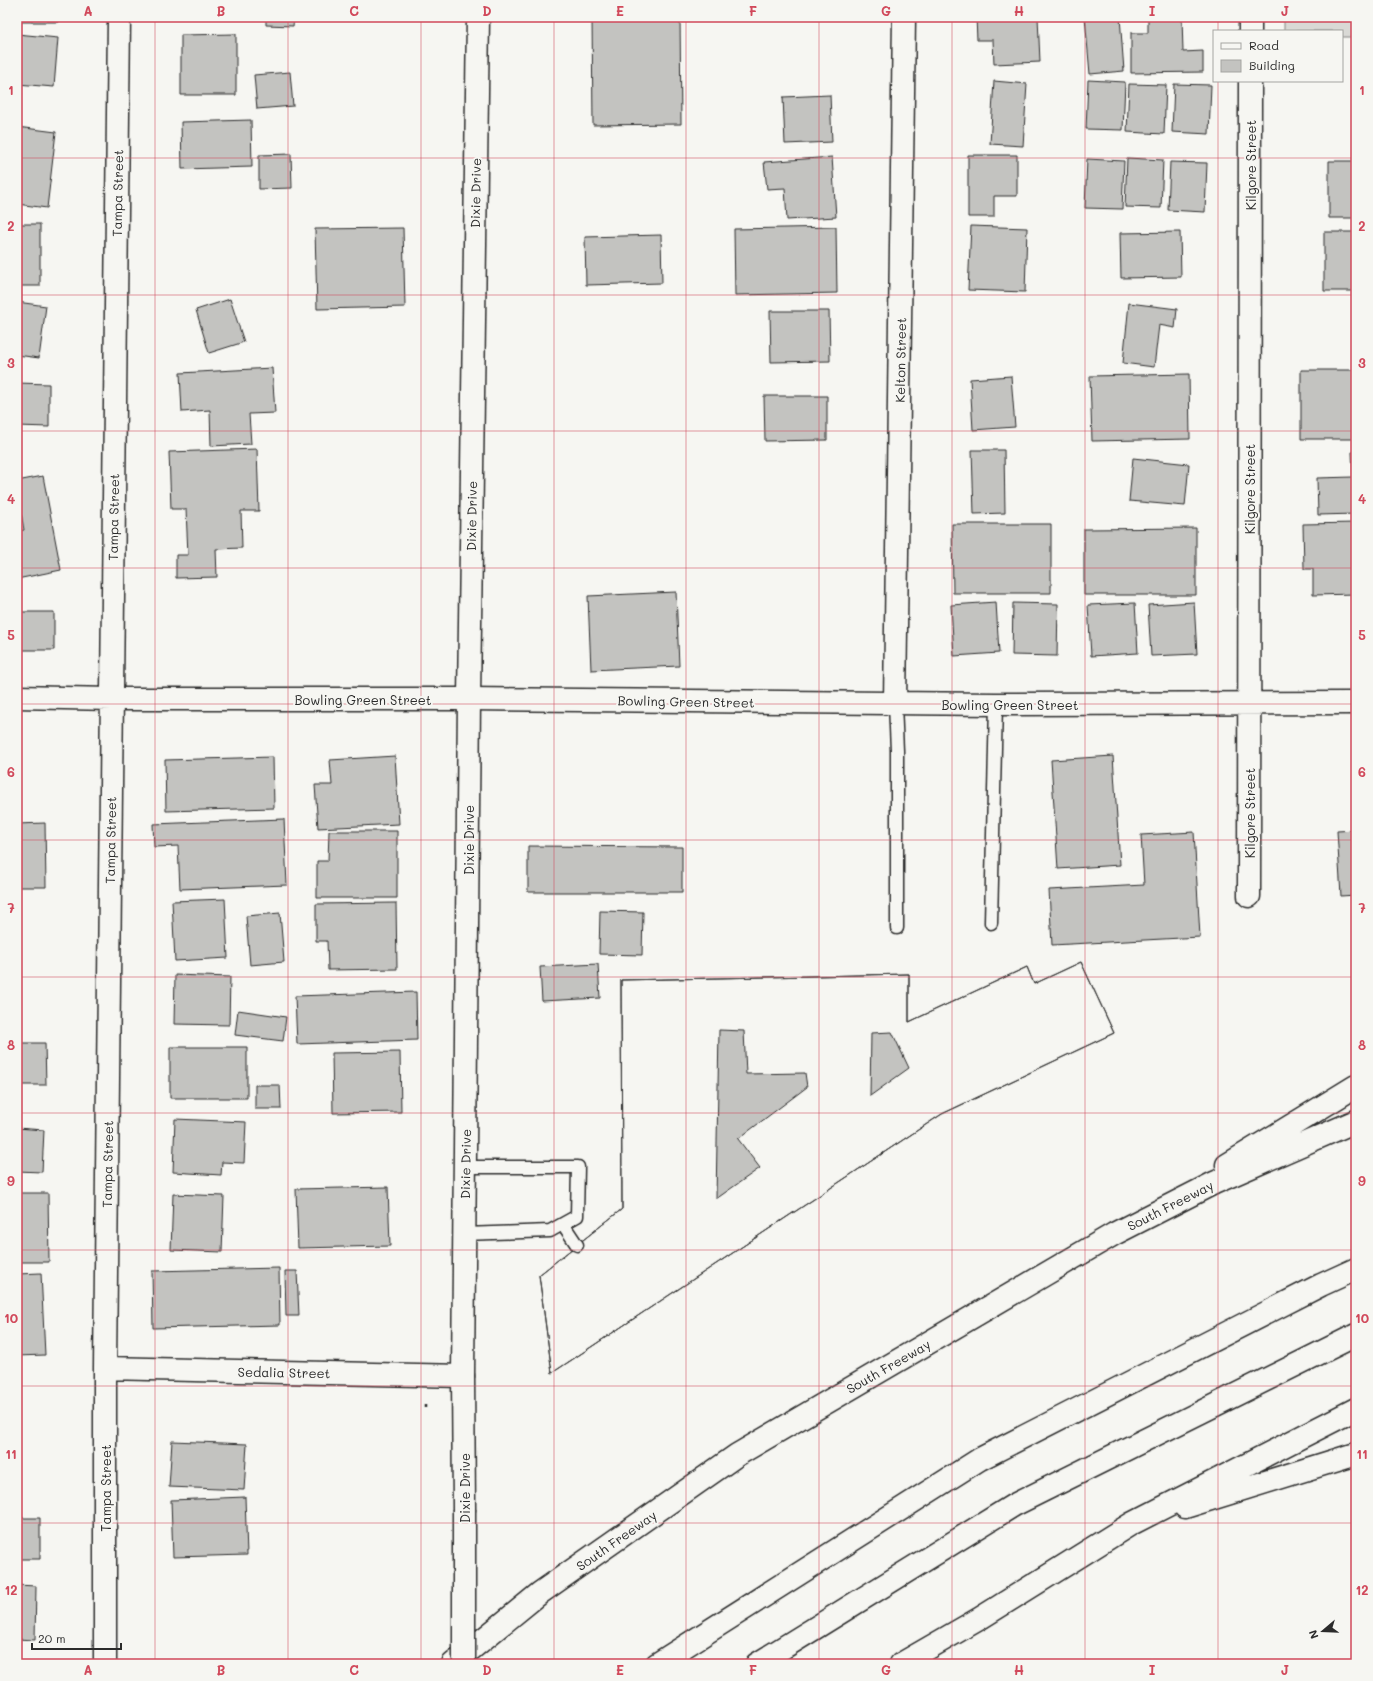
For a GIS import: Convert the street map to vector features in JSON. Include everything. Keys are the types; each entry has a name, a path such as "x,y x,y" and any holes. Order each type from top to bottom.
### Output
{"main road":[{"name":"Tampa Street","path":"105,1664 105,1368 119,17"},
{"name":"Dixie Drive","path":"464,1664 464,1234 478,17"},
{"name":"Kelton Street","path":"895,704 904,17"},
{"path":"1250,17 1250,30"},
{"name":"Kilgore Street","path":"1249,896 1250,82"},
{"name":"Bowling Green Street","path":"17,697 111,699 469,699 895,704 1249,702 1356,703"},
{"path":"1114,1234 1356,1086"},
{"name":"South Freeway","path":"453,1664 540,1593 737,1454 1114,1234 1214,1183 1356,1121"},
{"path":"657,1664 980,1459 1321,1285 1356,1269"},
{"path":"758,1664 1014,1505 1356,1335"},
{"name":"Sedalia Street","path":"105,1368 463,1376"},
{"path":"901,1664 979,1619 1131,1524 1356,1408"},
{"path":"1131,1524 1356,1454"}],"lane":[{"path":"895,704 897,751 897,928"},
{"path":"991,923 996,704"},
{"path":"464,1234 550,1231 577,1216 578,1167 465,1167"},
{"path":"563,1224 578,1245"}],"shaded area":[{"path":"1284,17 1356,17 1356,37 1343,37 1343,30 1284,30"}],"building":[{"path":"17,17 59,17 59,22 17,22"},
{"path":"266,17 294,17 293,26 266,25"},
{"path":"592,17 680,17 681,124 593,125"},
{"path":"976,17 1038,17 1040,62 994,64 993,40 977,40"},
{"path":"1085,17 1120,17 1124,71 1090,74"},
{"path":"1148,17 1182,17 1183,52 1203,51 1203,72 1131,73 1131,33 1148,33"},
{"path":"17,34 58,38 54,87 17,84"},
{"path":"236,34 236,95 181,95 181,35"},
{"path":"290,72 293,106 257,109 254,75"},
{"path":"1088,80 1125,82 1123,130 1086,129"},
{"path":"994,81 1027,84 1023,146 990,144"},
{"path":"1129,84 1166,85 1164,134 1127,132"},
{"path":"1174,84 1211,85 1209,134 1172,132"},
{"path":"830,95 832,142 785,144 783,97"},
{"path":"251,120 252,167 182,169 181,122"},
{"path":"17,127 56,132 47,208 17,204"},
{"path":"291,154 292,188 259,189 259,155"},
{"path":"968,155 1017,155 1017,196 994,196 994,217 968,217"},
{"path":"832,157 836,217 787,220 785,188 767,189 764,162"},
{"path":"1127,158 1163,160 1161,208 1125,207"},
{"path":"1087,159 1124,161 1122,209 1085,208"},
{"path":"1329,161 1356,161 1356,218 1329,218"},
{"path":"1170,162 1207,163 1205,212 1168,210"},
{"path":"17,224 40,224 40,286 17,286"},
{"path":"971,226 1027,228 1025,292 968,290"},
{"path":"836,227 837,293 735,295 734,229"},
{"path":"403,228 405,307 317,309 315,229"},
{"path":"1180,232 1181,277 1121,278 1120,233"},
{"path":"1324,232 1356,232 1356,291 1324,291"},
{"path":"661,235 662,283 586,285 585,237"},
{"path":"230,299 244,342 209,353 196,310"},
{"path":"17,302 46,306 39,358 17,355"},
{"path":"1129,303 1177,309 1175,328 1159,325 1154,367 1123,363"},
{"path":"770,311 829,311 830,361 771,362"},
{"path":"272,368 275,413 249,414 251,444 211,446 210,410 182,412 180,373"},
{"path":"1301,370 1356,370 1356,439 1301,439"},
{"path":"1189,374 1190,439 1092,441 1090,376"},
{"path":"1011,376 1015,427 973,430 970,379"},
{"path":"17,383 49,384 49,427 17,426"},
{"path":"764,396 827,396 827,440 765,441"},
{"path":"257,449 259,511 241,511 242,548 216,549 217,577 176,578 176,555 188,555 186,509 171,509 169,452"},
{"path":"972,450 1004,450 1005,513 974,514"},
{"path":"1352,452 1356,452 1356,514 1318,515 1317,478 1353,477"},
{"path":"1133,458 1189,464 1185,506 1129,501"},
{"path":"43,476 61,570 17,579 17,531 24,530 17,490 17,481"},
{"path":"1356,523 1356,594 1313,595 1313,569 1304,569 1303,524"},
{"path":"952,524 1051,524 1051,593 953,593"},
{"path":"1196,528 1196,595 1084,595 1084,529"},
{"path":"676,592 679,666 591,670 588,596"},
{"path":"996,602 999,653 954,656 951,605"},
{"path":"1194,602 1197,654 1151,656 1148,605"},
{"path":"1013,603 1058,604 1057,656 1012,655"},
{"path":"1135,603 1138,653 1091,656 1088,605"},
{"path":"17,612 54,612 54,650 17,650"},
{"path":"395,756 399,824 318,828 315,785 332,785 330,760"},
{"path":"1113,756 1120,865 1058,869 1051,760"},
{"path":"273,757 274,808 166,811 165,760"},
{"path":"284,819 287,885 180,889 178,846 154,847 153,824"},
{"path":"45,823 46,887 17,887 17,824"},
{"path":"1356,830 1356,895 1341,896 1337,831"},
{"path":"329,831 397,831 397,898 317,898 317,861 328,861"},
{"path":"1194,832 1200,937 1052,945 1049,890 1144,885 1141,835"},
{"path":"528,846 682,847 682,892 528,892"},
{"path":"225,899 228,958 175,961 172,901"},
{"path":"396,903 397,969 328,970 327,941 316,941 316,904"},
{"path":"600,911 643,912 642,955 599,954"},
{"path":"280,913 284,962 250,965 246,916"},
{"path":"1081,962 1114,1033 942,1114 552,1373 539,1275 622,1209 621,980 909,974 909,1022 1027,967 1034,984","holes":["719,1030 744,1031 746,1074 805,1073 807,1087 738,1139 760,1168 716,1199"]},
{"path":"1081,962 1114,1033 942,1114 552,1373 539,1275 622,1209 621,980 909,974 909,1022 1027,967 1034,984","holes":["892,1032 909,1068 870,1096 871,1033"]},
{"path":"598,964 600,998 542,1001 540,967"},
{"path":"175,975 230,977 229,1025 174,1024"},
{"path":"416,992 417,1040 297,1044 295,996"},
{"path":"238,1010 286,1017 283,1041 235,1035"},
{"path":"17,1043 45,1043 46,1085 17,1085"},
{"path":"170,1047 247,1047 247,1098 170,1098"},
{"path":"400,1052 401,1112 333,1113 332,1053"},
{"path":"255,1085 280,1085 281,1109 255,1109"},
{"path":"175,1119 246,1122 244,1163 222,1162 221,1175 173,1172"},
{"path":"17,1128 44,1130 42,1172 17,1171"},
{"path":"388,1187 390,1246 298,1248 296,1189"},
{"path":"17,1193 48,1193 49,1262 17,1262"},
{"path":"173,1194 224,1196 222,1252 171,1250"},
{"path":"279,1268 280,1325 153,1328 152,1271"},
{"path":"285,1271 297,1271 299,1316 286,1316"},
{"path":"41,1273 45,1355 17,1356 17,1274"},
{"path":"172,1441 247,1444 244,1490 169,1487"},
{"path":"245,1497 247,1555 173,1557 171,1500"},
{"path":"17,1518 40,1518 40,1559 17,1559"},
{"path":"17,1585 36,1586 35,1640 17,1639"}]}
